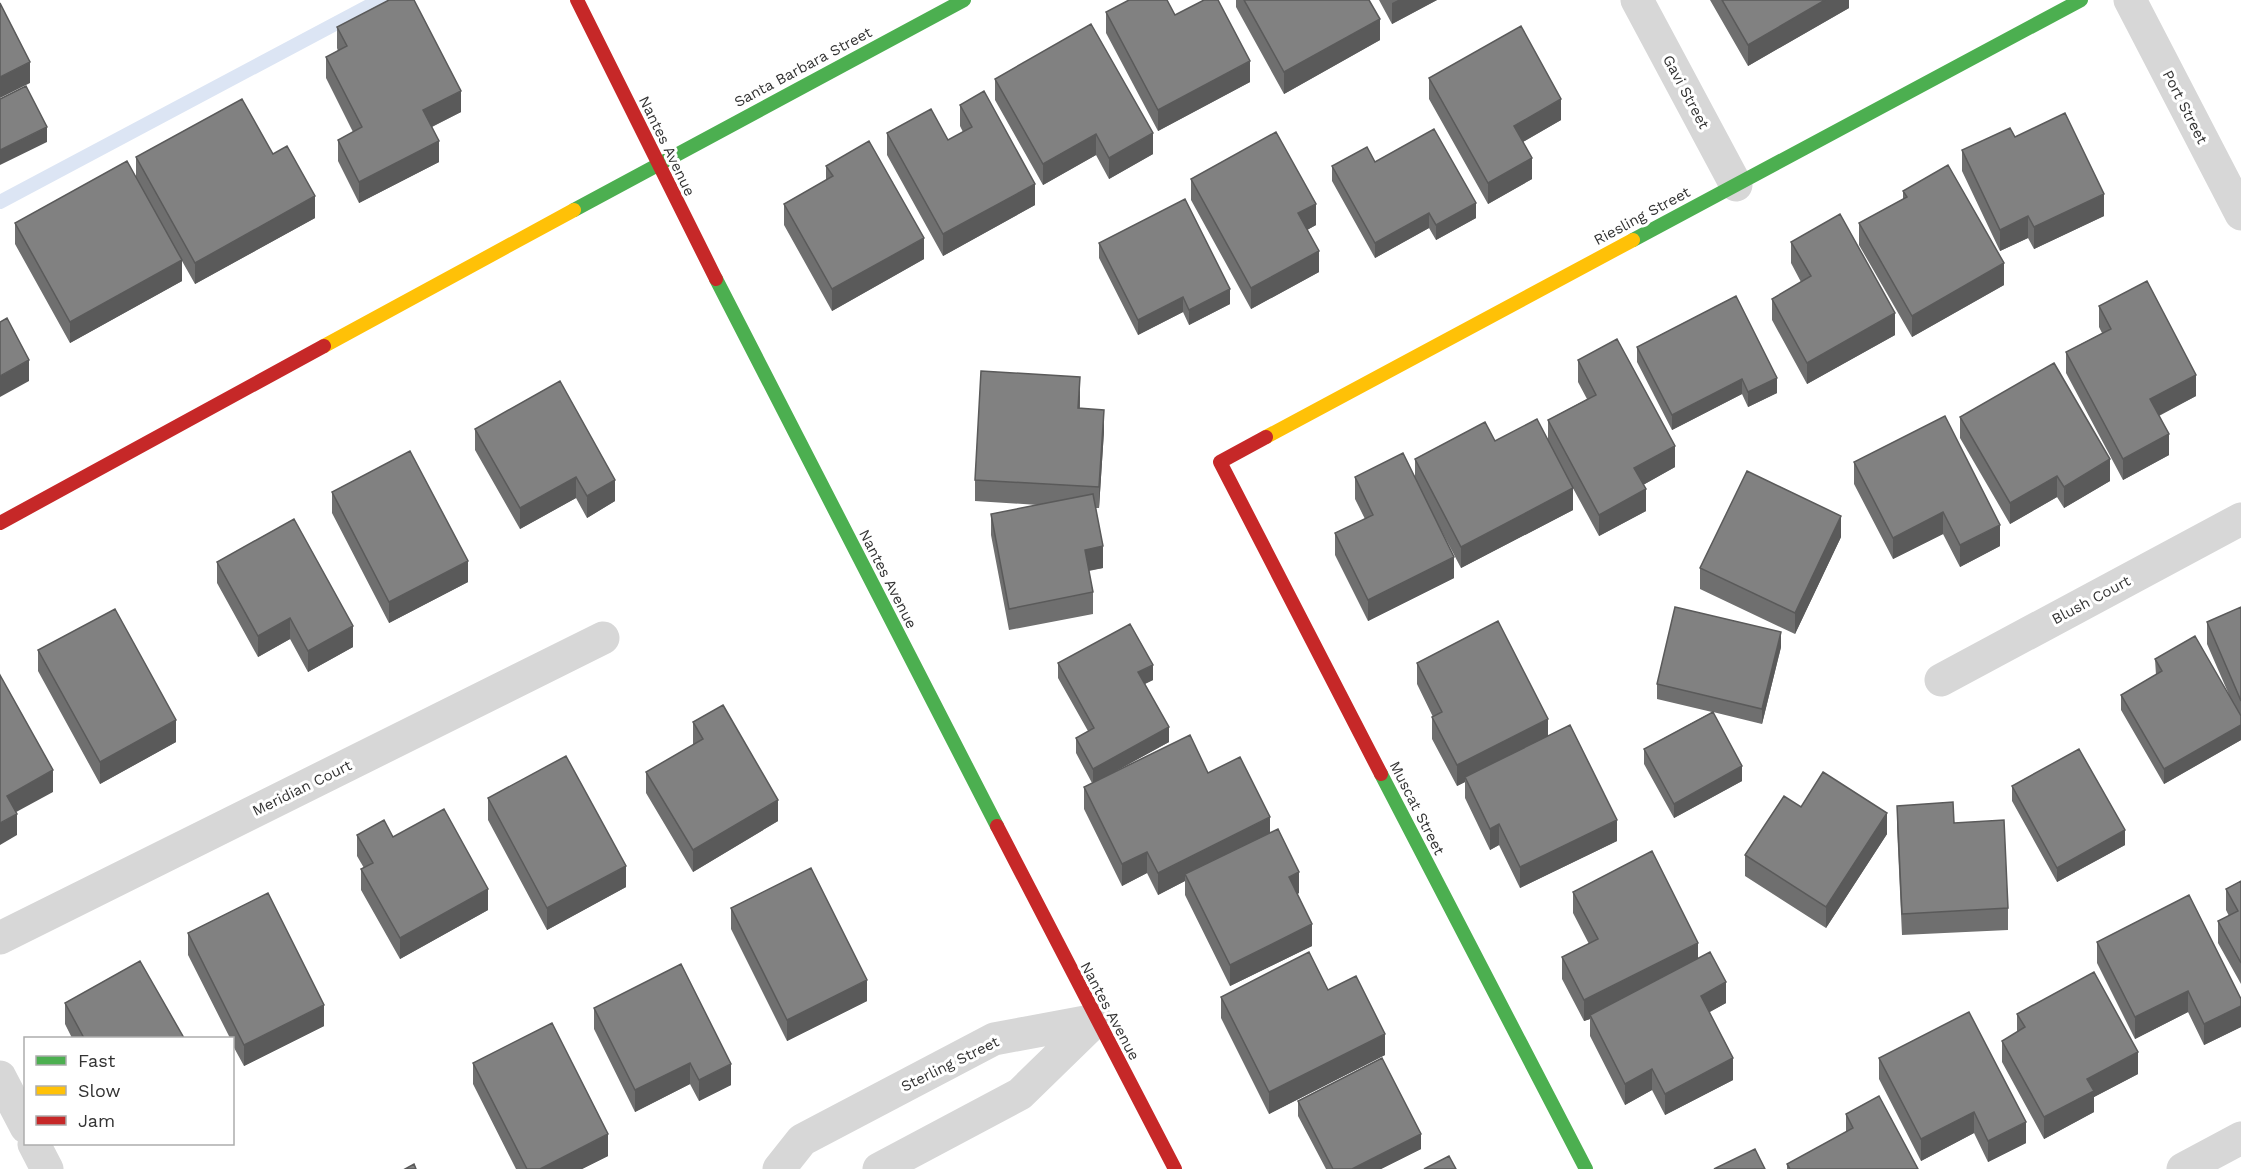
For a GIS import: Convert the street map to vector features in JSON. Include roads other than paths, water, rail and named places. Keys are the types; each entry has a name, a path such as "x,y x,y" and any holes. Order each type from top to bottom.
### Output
{"street":[{"name":"Nantes Avenue","path":"578,0 657,164 1096,1020 1175,1169"},
{"name":"Santa Barbara Street","path":"0,523 657,164 964,0"},
{"name":"Gavi Street","path":"1636,0 1736,185"},
{"name":"Riesling Street","path":"1220,462 2080,0"},
{"name":"Port Street","path":"2130,0 2241,214"},
{"name":"Muscat Street","path":"1220,462 1586,1169"},
{"name":"Blush Court","path":"1941,680 2241,519"},
{"name":"Meridian Court","path":"0,938 603,638"},
{"name":"Sterling Street","path":"779,1169 802,1140 994,1040 1096,1020"},
{"path":"879,1169 1020,1094 1096,1020"},
{"path":"0,1077 24,1123"},
{"path":"2183,1169 2241,1138"},
{"path":"35,1145 47,1169"}],"waterway":[{"path":"0,202 380,0"}]}
